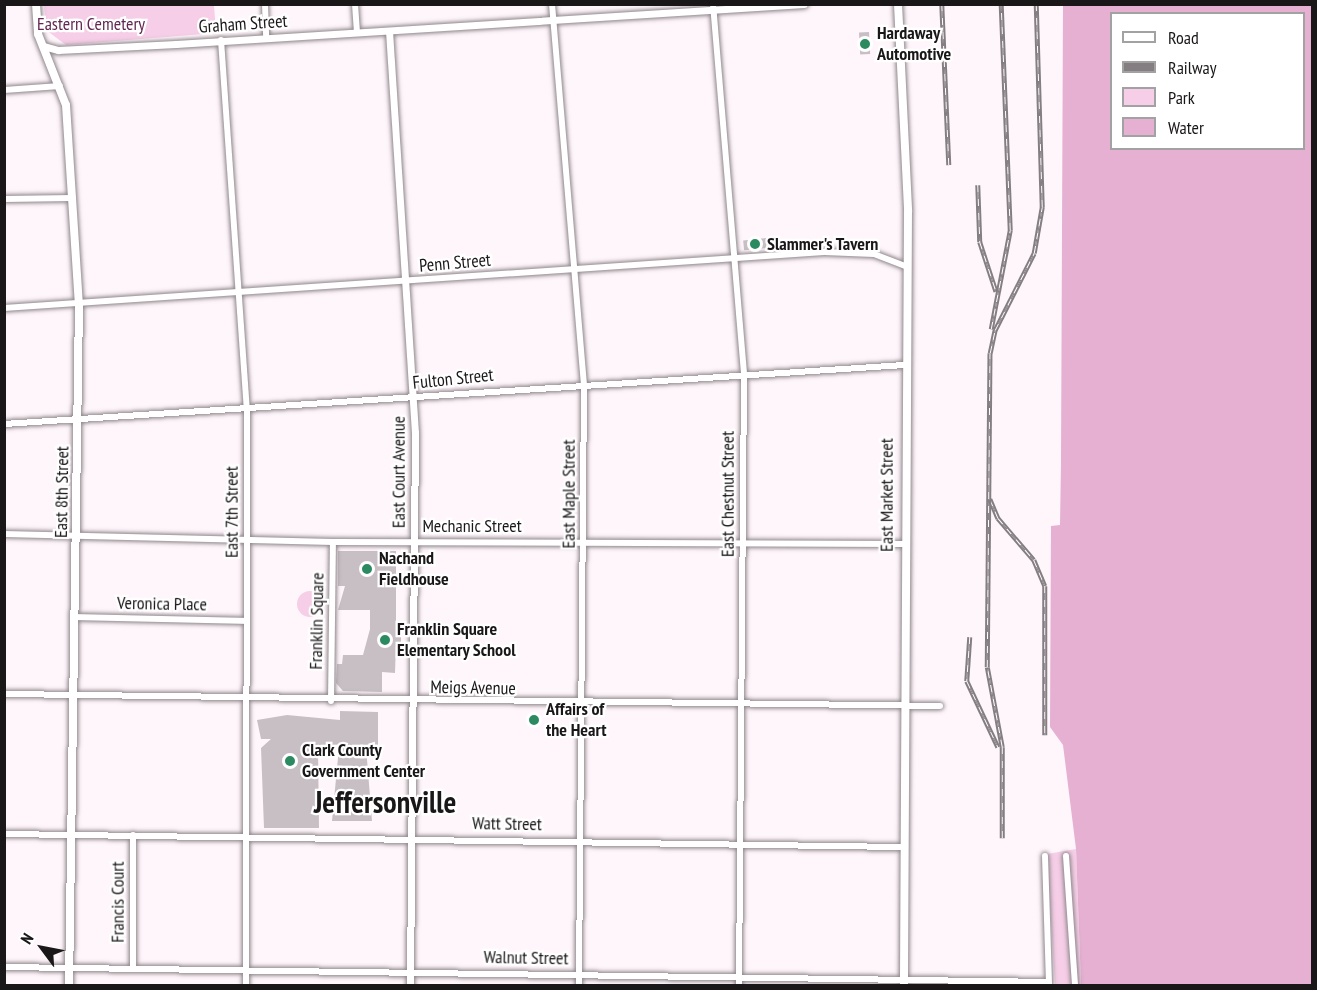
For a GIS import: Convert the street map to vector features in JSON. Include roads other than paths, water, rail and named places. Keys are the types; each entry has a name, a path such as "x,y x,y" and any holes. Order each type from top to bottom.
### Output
{"main road":[{"name":"East 8th Street","path":"36,4 43,46 60,86 73,198 78,304 76,695 72,833 73,968 69,986"},
{"name":"East Market Street","path":"898,4 906,100 904,704 901,847 904,982"}],"street":[{"path":"266,4 266,38"},
{"path":"356,4 357,33"},
{"name":"East Maple Street","path":"552,4 584,385 579,986"},
{"name":"East Chestnut Street","path":"712,4 744,376 739,986"},
{"name":"Graham Street","path":"43,46 58,50 714,14 804,4"},
{"name":"East Court Avenue","path":"389,31 408,282 414,399 410,986"},
{"name":"East 7th Street","path":"221,40 247,410 248,539 244,836 246,986"},
{"path":"4,90 60,86"},
{"path":"4,199 73,198"},
{"name":"Penn Street","path":"4,308 240,295 573,267 846,251 906,266"},
{"name":"Fulton Street","path":"4,424 247,410 584,385 905,365"},
{"name":"Mechanic Street","path":"4,534 333,542 903,544"},
{"name":"Franklin Square","path":"331,701 333,542"},
{"name":"Veronica Place","path":"76,616 247,621"},
{"name":"Meigs Avenue","path":"4,694 412,703 940,706"},
{"name":"Watt Street","path":"4,834 740,841 901,847"},
{"name":"Francis Court","path":"133,835 133,968"},
{"path":"1045,856 1048,984"},
{"path":"1066,856 1075,986"},
{"name":"Walnut Street","path":"4,967 661,975 1048,984"},
{"path":"661,975 661,986"}],"water":[{"path":"1063,5 1312,5 1312,985 1081,985 1076,849 1063,745 1050,727 1051,526 1060,525"}],"railway":[{"path":"942,4 949,165"},
{"path":"991,329 1010,230 1001,4"},
{"path":"1002,838 1002,747 987,667 990,353 995,330 1034,253 1042,207 1036,4"},
{"path":"978,185 980,242 996,291"},
{"path":"990,499 998,518 1034,560 1045,586 1045,735"},
{"path":"970,637 967,681 998,747"}],"place":[{"name":"Hardaway Automotive","path":"865,44"},
{"name":"Slammer's Tavern","path":"755,244"},
{"name":"Nachand Fieldhouse","path":"367,569"},
{"name":"Franklin Square Elementary School","path":"385,640"},
{"name":"Affairs of the Heart","path":"534,720"},
{"name":"Clark County Government Center","path":"290,761"}],"district":[{"name":"Jeffersonville","path":"385,802"}],"park label":[{"name":"Eastern Cemetery","path":"91,24"}]}
